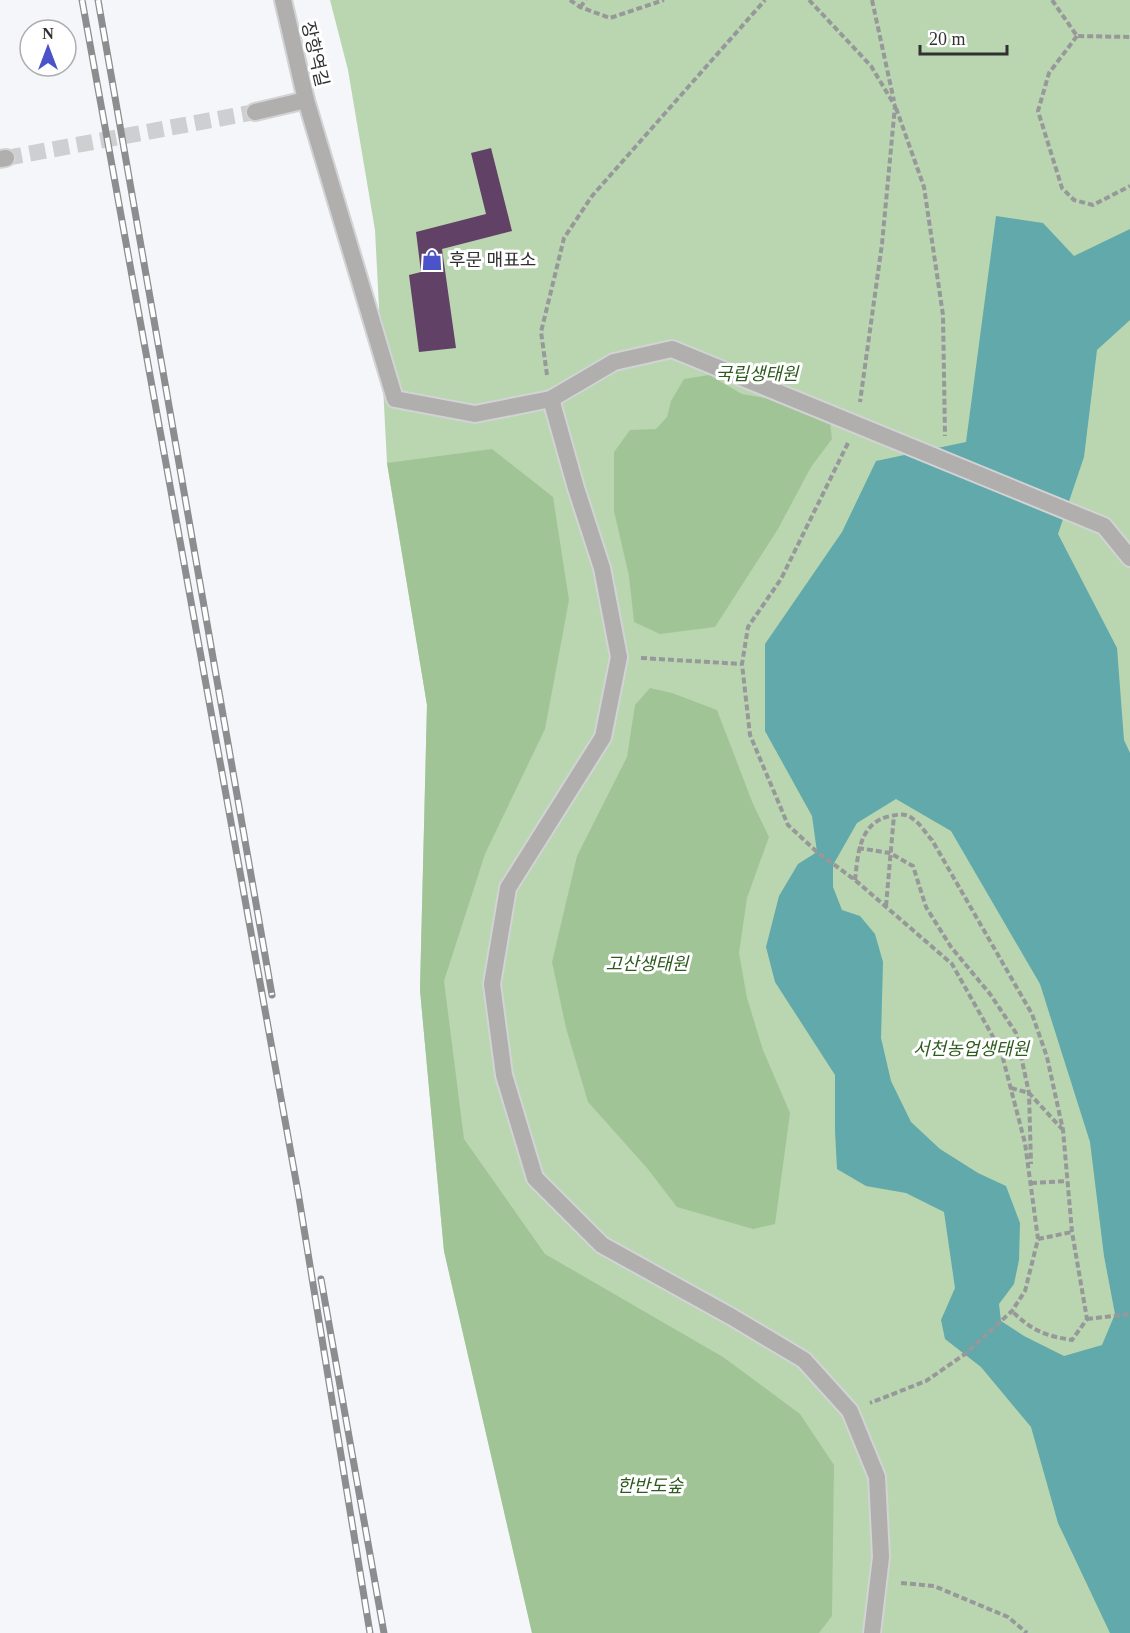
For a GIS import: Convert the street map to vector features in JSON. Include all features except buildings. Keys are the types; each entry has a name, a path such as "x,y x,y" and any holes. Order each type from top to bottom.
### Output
{"street":[{"name":"장항역길","path":"255,112 306,100 283,0"},
{"path":"306,100 395,399 475,414 551,399 614,362 672,349 1104,526 1130,558"},
{"path":"551,399 602,568 619,657 603,736 508,888 492,984 504,1075 535,1178 602,1245 804,1360 850,1411 877,1477 881,1557 872,1633"}],"path":[{"path":"570,0 580,7 610,18 664,0"},
{"path":"580,7 586,0"},
{"path":"551,399 541,332 564,238 592,196 765,0"},
{"path":"809,0 871,66 896,106 882,244 857,424 781,579 748,627 742,664 750,735 788,825 817,852 855,880 952,964 1001,1051 1025,1143 1038,1239 1025,1291 1012,1311 964,1354 926,1381 850,1411"},
{"path":"872,0 896,106 924,187 944,315 945,461"},
{"path":"1052,0 1077,36"},
{"path":"1077,36 1130,38"},
{"path":"1077,36 1049,73 1038,111 1062,188 1074,200 1093,205 1130,186"},
{"path":"619,657 742,664"},
{"path":"855,880 858,848 866,830 882,817 900,813 914,819 932,840 1032,1014 1047,1057 1063,1130 1072,1232 1087,1319 1072,1340 1048,1337 1023,1322 1012,1311"},
{"path":"886,906 894,815"},
{"path":"858,848 890,853 913,866 926,907 951,947 990,994 1017,1033 1029,1093 1031,1185"},
{"path":"1011,1088 1029,1093 1063,1130"},
{"path":"1031,1185 1067,1181"},
{"path":"1038,1239 1072,1232"},
{"path":"1087,1319 1130,1314"},
{"path":"879,1580 934,1586 1008,1617 1027,1633"}],"green space":[{"name":"국립생태원","path":"330,0 1130,0 1130,1633 532,1633 444,1251 420,990 427,705 387,463 375,230 348,70"},
{"path":"709,375 742,394 795,403 830,422 832,439 811,467 778,529 715,627 660,634 634,622 629,576 614,511 614,452 630,430 656,429 667,417 671,401 684,379"},
{"name":"한반도숲","path":"492,449 553,497 569,600 545,729 485,854 444,981 464,1139 545,1254 723,1357 800,1414 834,1465 832,1616 819,1633 532,1633 444,1251 420,990 427,705 387,463"},
{"name":"고산생태원","path":"650,688 672,693 717,710 753,804 769,837 747,898 739,953 747,998 763,1050 790,1113 775,1224 753,1229 677,1207 647,1168 588,1102 566,1028 552,962 577,856 627,757 635,705"}],"water":[{"path":"996,216 1043,223 1074,256 1130,229 1130,320 1097,350 1084,457 1058,534 1117,648 1124,740 1130,753 1130,1633 1110,1633 1058,1523 1031,1427 981,1367 945,1339 941,1320 955,1288 944,1212 906,1193 866,1186 837,1169 835,1075 775,982 766,947 779,896 798,864 817,852 812,816 765,731 765,644 842,532 876,461 966,442","holes":["896,799 951,831 1040,984 1090,1142 1104,1256 1115,1314 1102,1345 1064,1356 1024,1336 1001,1321 999,1304 1014,1284 1019,1260 1020,1223 1006,1186 978,1173 940,1149 911,1122 891,1081 881,1038 883,962 875,934 860,916 842,910 833,887 833,865 857,823"]}],"tunnel":[{"path":"6,158 255,112"}],"railway":[{"path":"82,0 298,1192 370,1633"},
{"path":"98,0 272,995"},
{"path":"321,1279 384,1633"}],"place":[{"name":"후문 매표소","path":"432,260"}],"park label":[{"name":"서천농업생태원","path":"971,1049"}]}
